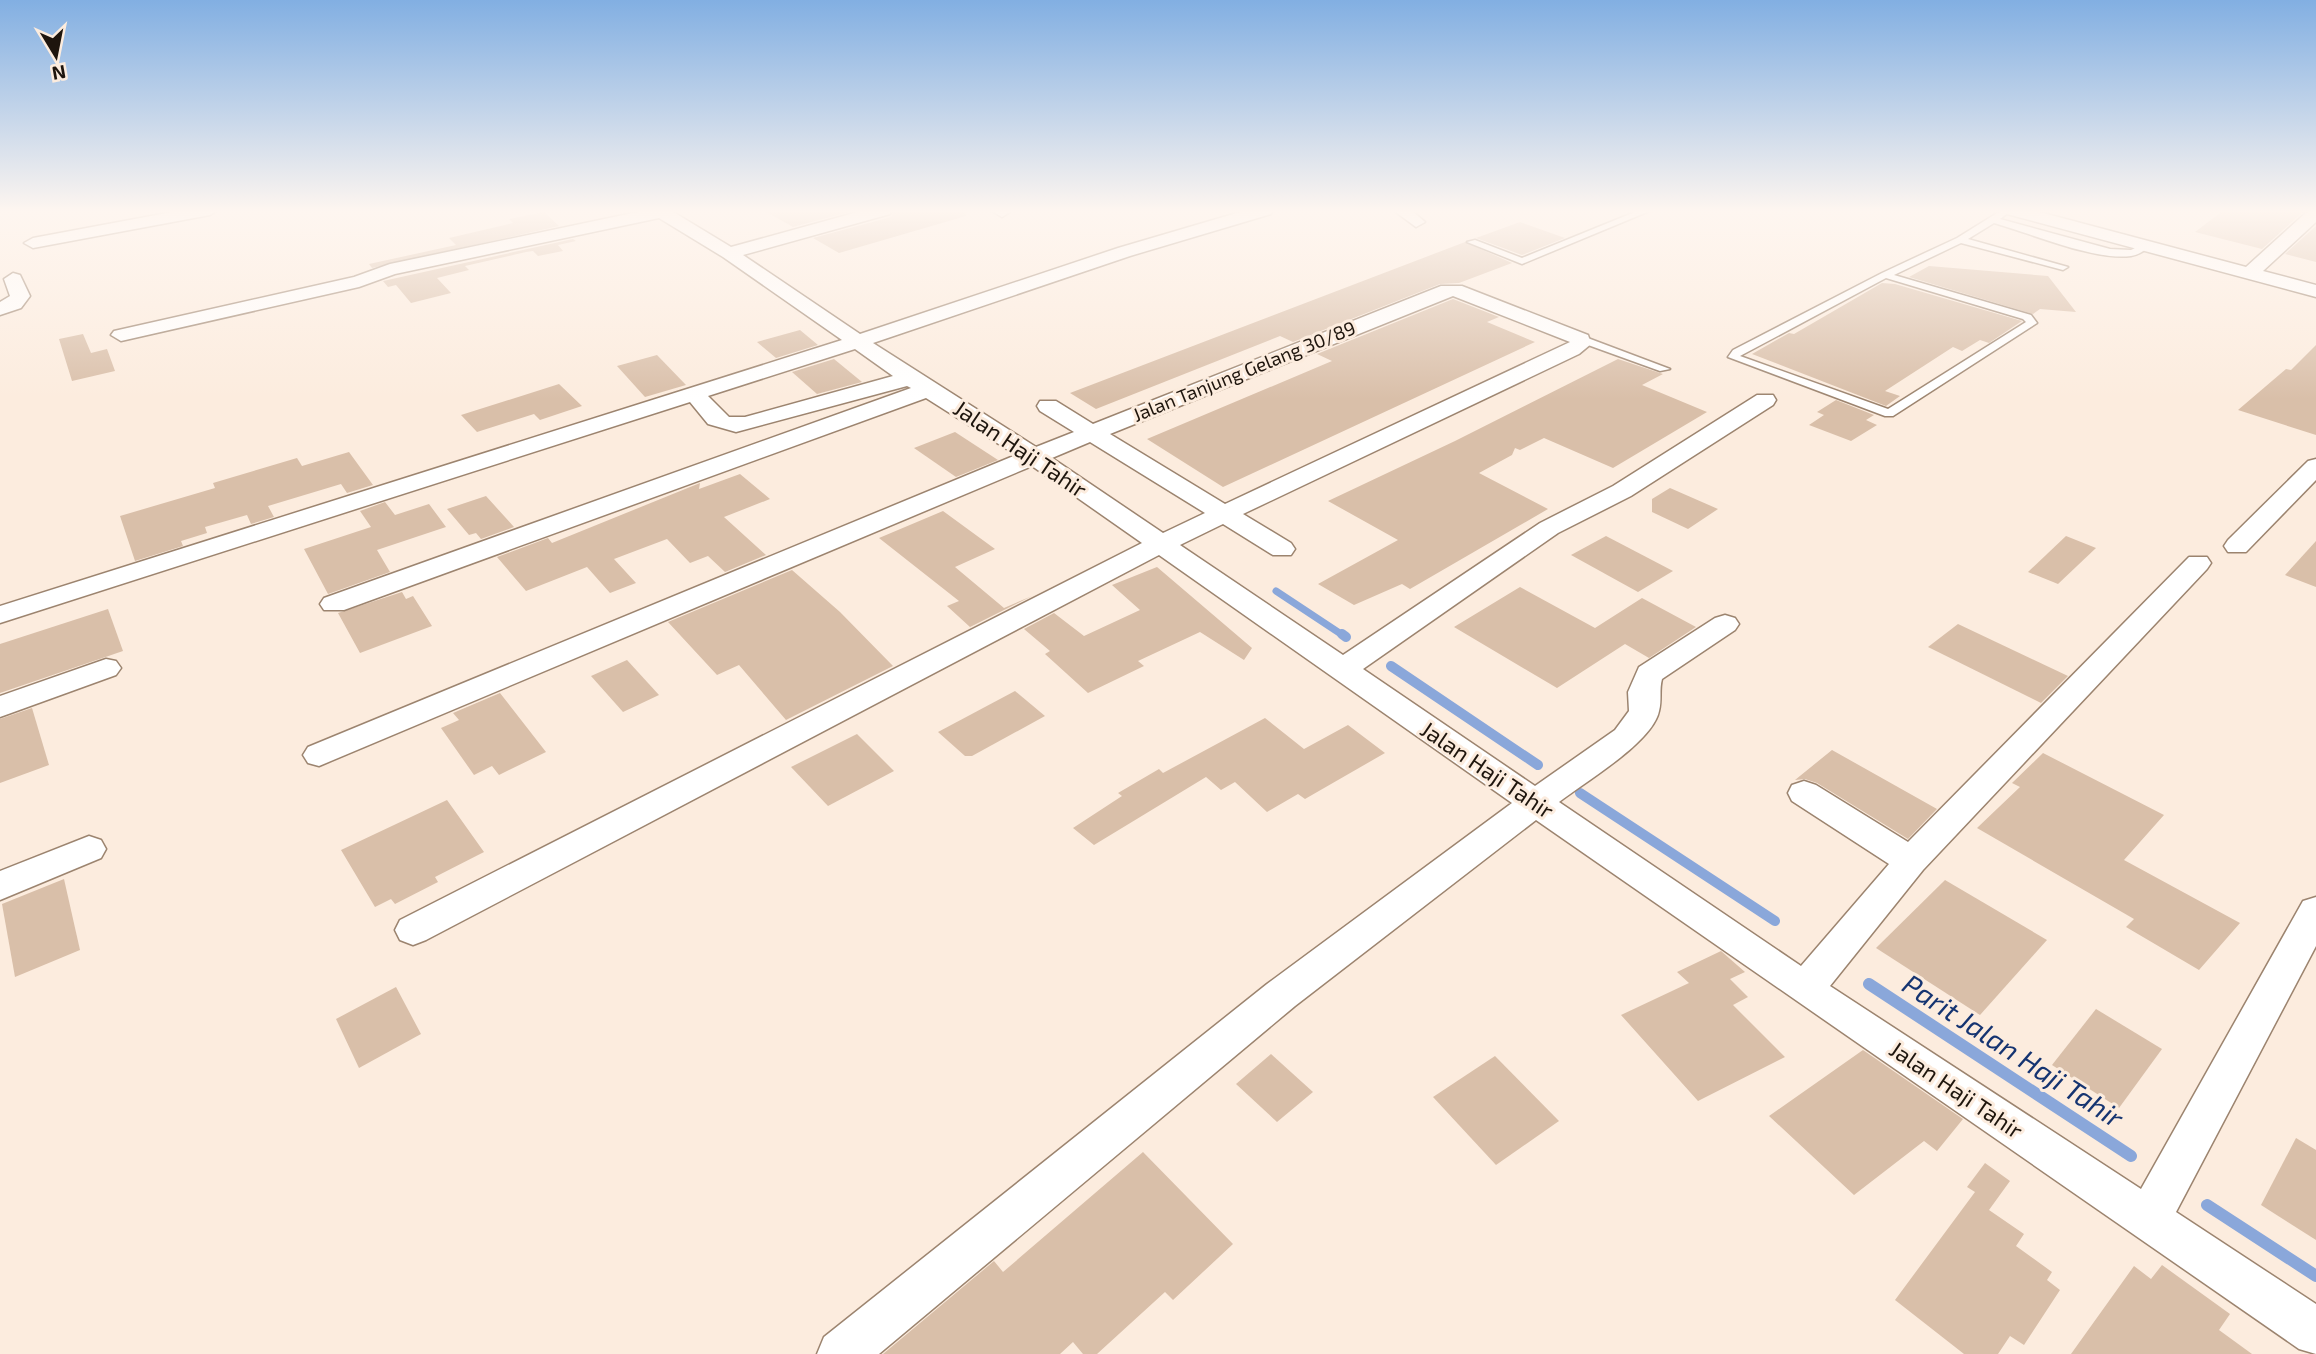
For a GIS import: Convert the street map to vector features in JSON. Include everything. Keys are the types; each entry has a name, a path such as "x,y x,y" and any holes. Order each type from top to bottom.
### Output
{"street":[{"path":"121,335 384,273"},
{"name":"Jalan Haji Tahir","path":"759,273 921,384 1035,457 1805,989 2316,1332"},
{"path":"0,615 860,341 1061,273"},
{"path":"2271,273 2316,291"},
{"path":"0,309 14,304 20,296 13,279"},
{"name":"Jalan Tanjung Gelang 30/89","path":"319,755 1092,433 1441,292 1455,290 1581,339"},
{"path":"413,930 1160,544 1572,350 1581,344 1581,339"},
{"path":"695,394 715,419 726,426 746,424 921,384"},
{"path":"334,604 921,384"},
{"path":"1341,670 1549,528 1622,491 1765,400"},
{"path":"1048,406 1282,549"},
{"path":"2237,546 2316,466"},
{"path":"1805,989 1911,861 2198,563"},
{"path":"841,1354 1281,995 1626,738 1644,712 1643,692 1649,674 1725,624"},
{"path":"0,707 106,668"},
{"path":"1804,793 1911,861"},
{"path":"0,886 89,849"},
{"path":"2149,1219 2316,911"}],"lane":[{"path":"1885,275 2027,317 2032,323 1889,412 1877,411 1734,357 1737,352 1885,275 1889,273"},
{"path":"1581,339 1664,369"}],"building":[{"path":"418,273 456,273 437,278 451,293 411,303 396,285 388,287 383,281"},
{"path":"1383,273 1485,273 1459,283 1440,284 1293,342 1280,336 1096,409 1070,393"},
{"path":"1916,273 2048,276 2076,312 2040,309 2033,314 1909,277"},
{"path":"1882,283 1895,284 2022,321 1989,343 1980,340 1962,351 1953,347 1885,391 1900,396 1886,406 1752,354 1789,333 1794,334"},
{"path":"1453,299 1499,317 1487,322 1535,342 1223,487 1147,439 1332,361 1317,354"},
{"path":"800,330 818,345 776,358 757,342"},
{"path":"83,334 91,353 107,349 115,371 72,381 59,339"},
{"path":"2316,345 2316,435 2238,410 2286,369 2291,370"},
{"path":"657,355 686,385 645,397 617,366"},
{"path":"834,359 862,382 817,394 792,372"},
{"path":"1618,359 1663,374 1642,385 1707,412 1613,468 1544,438 1520,450 1515,448 1512,455 1479,473 1548,509 1410,589 1402,584 1354,605 1318,584 1398,540 1328,501"},
{"path":"559,384 582,406 540,420 534,414 477,432 461,415"},
{"path":"1836,400 1874,415 1866,420 1877,425 1851,441 1809,425 1824,415 1817,412"},
{"path":"955,432 998,460 956,477 914,448"},
{"path":"349,452 373,485 347,493 341,484 268,506 274,517 251,524 247,515 205,527 207,533 181,541 183,546 135,561 120,516 215,488 213,483 297,458 302,466"},
{"path":"740,474 770,499 724,517 766,555 725,572 708,556 690,563 667,539 614,559 636,583 610,593 587,567 526,591 497,557 548,538 552,543 700,483 699,489"},
{"path":"1670,488 1718,509 1688,529 1652,512 1652,499"},
{"path":"486,496 514,527 481,539 476,533 469,535 447,509"},
{"path":"385,502 395,515 429,504 446,527 377,550 390,572 328,594 304,549 371,527 360,511"},
{"path":"943,511 995,549 955,567 1004,608 1032,596 970,627 947,606 959,601 879,538"},
{"path":"1606,536 1673,571 1638,592 1571,555"},
{"path":"2066,536 2096,548 2058,584 2028,572"},
{"path":"2316,541 2316,587 2285,575"},
{"path":"1157,567 1252,648 1244,660 1200,632 1138,661 1144,666 1088,693 1045,654 1050,651 1024,629 1054,613 1084,636 1140,610 1112,585"},
{"path":"792,570 840,612 893,666 786,720 739,665 717,675 668,622"},
{"path":"1520,587 1595,628 1642,598 1696,627 1649,658 1625,644 1557,688 1454,627"},
{"path":"402,592 406,599 413,596 432,626 360,653 338,613"},
{"path":"108,609 123,651 0,693 0,644"},
{"path":"1958,624 2068,676 2041,703 1928,647"},
{"path":"627,660 659,695 623,712 591,676"},
{"path":"1015,691 1045,716 972,756 965,756 938,732"},
{"path":"500,693 546,752 499,775 492,766 474,775 441,728 459,720 453,713"},
{"path":"32,708 49,765 0,783 0,719"},
{"path":"1265,718 1304,749 1348,725 1385,753 1305,799 1298,794 1267,812 1235,782 1221,790 1206,777 1094,845 1073,828 1122,796 1118,793 1159,769 1163,773"},
{"path":"857,734 894,771 828,806 791,767"},
{"path":"1832,750 1937,809 1908,839 1817,783 1805,779 1795,780"},
{"path":"2043,753 2164,815 2124,860 2240,923 2199,970 2126,927 2134,919 1977,828 2020,787 2012,783"},
{"path":"447,800 484,852 435,877 438,882 395,904 391,899 375,907 341,850"},
{"path":"64,879 80,950 15,977 2,904"},
{"path":"1945,880 2047,940 1980,1015 1876,948"},
{"path":"1721,951 1745,972 1730,979 1748,997 1733,1005 1785,1057 1698,1101 1621,1015 1689,983 1677,972"},
{"path":"396,987 421,1034 359,1068 336,1019"},
{"path":"2096,1009 2162,1049 2119,1108 2052,1065"},
{"path":"1863,1050 1963,1119 1937,1151 1924,1141 1854,1195 1769,1116"},
{"path":"1271,1054 1313,1092 1277,1122 1236,1084"},
{"path":"1495,1056 1559,1121 1496,1165 1433,1097"},
{"path":"2296,1138 2316,1150 2316,1240 2261,1205"},
{"path":"1143,1152 1233,1244 1173,1300 1165,1292 1097,1354 1083,1354 1073,1342 1060,1354 883,1354 994,1261 1003,1272"},
{"path":"1985,1163 2010,1181 1989,1210 2024,1234 2016,1246 2052,1272 2047,1280 2060,1290 2024,1345 2010,1336 1998,1354 1964,1354 1895,1300 1975,1192 1967,1187"},
{"path":"2162,1265 2230,1314 2219,1330 2252,1354 2071,1354 2134,1266 2151,1279"}],"waterway":[{"name":"Parit Jalan Haji Tahir","path":"1276,591 1344,636"},
{"name":"Parit Jalan Haji Tahir","path":"1342,634 1346,637"},
{"name":"Parit Jalan Haji Tahir","path":"1391,666 1538,765"},
{"name":"Parit Jalan Haji Tahir","path":"1580,793 1775,921"},
{"name":"Parit Jalan Haji Tahir","path":"1869,984 2131,1156"},
{"name":"Parit Jalan Haji Tahir","path":"2207,1205 2316,1276"}]}
